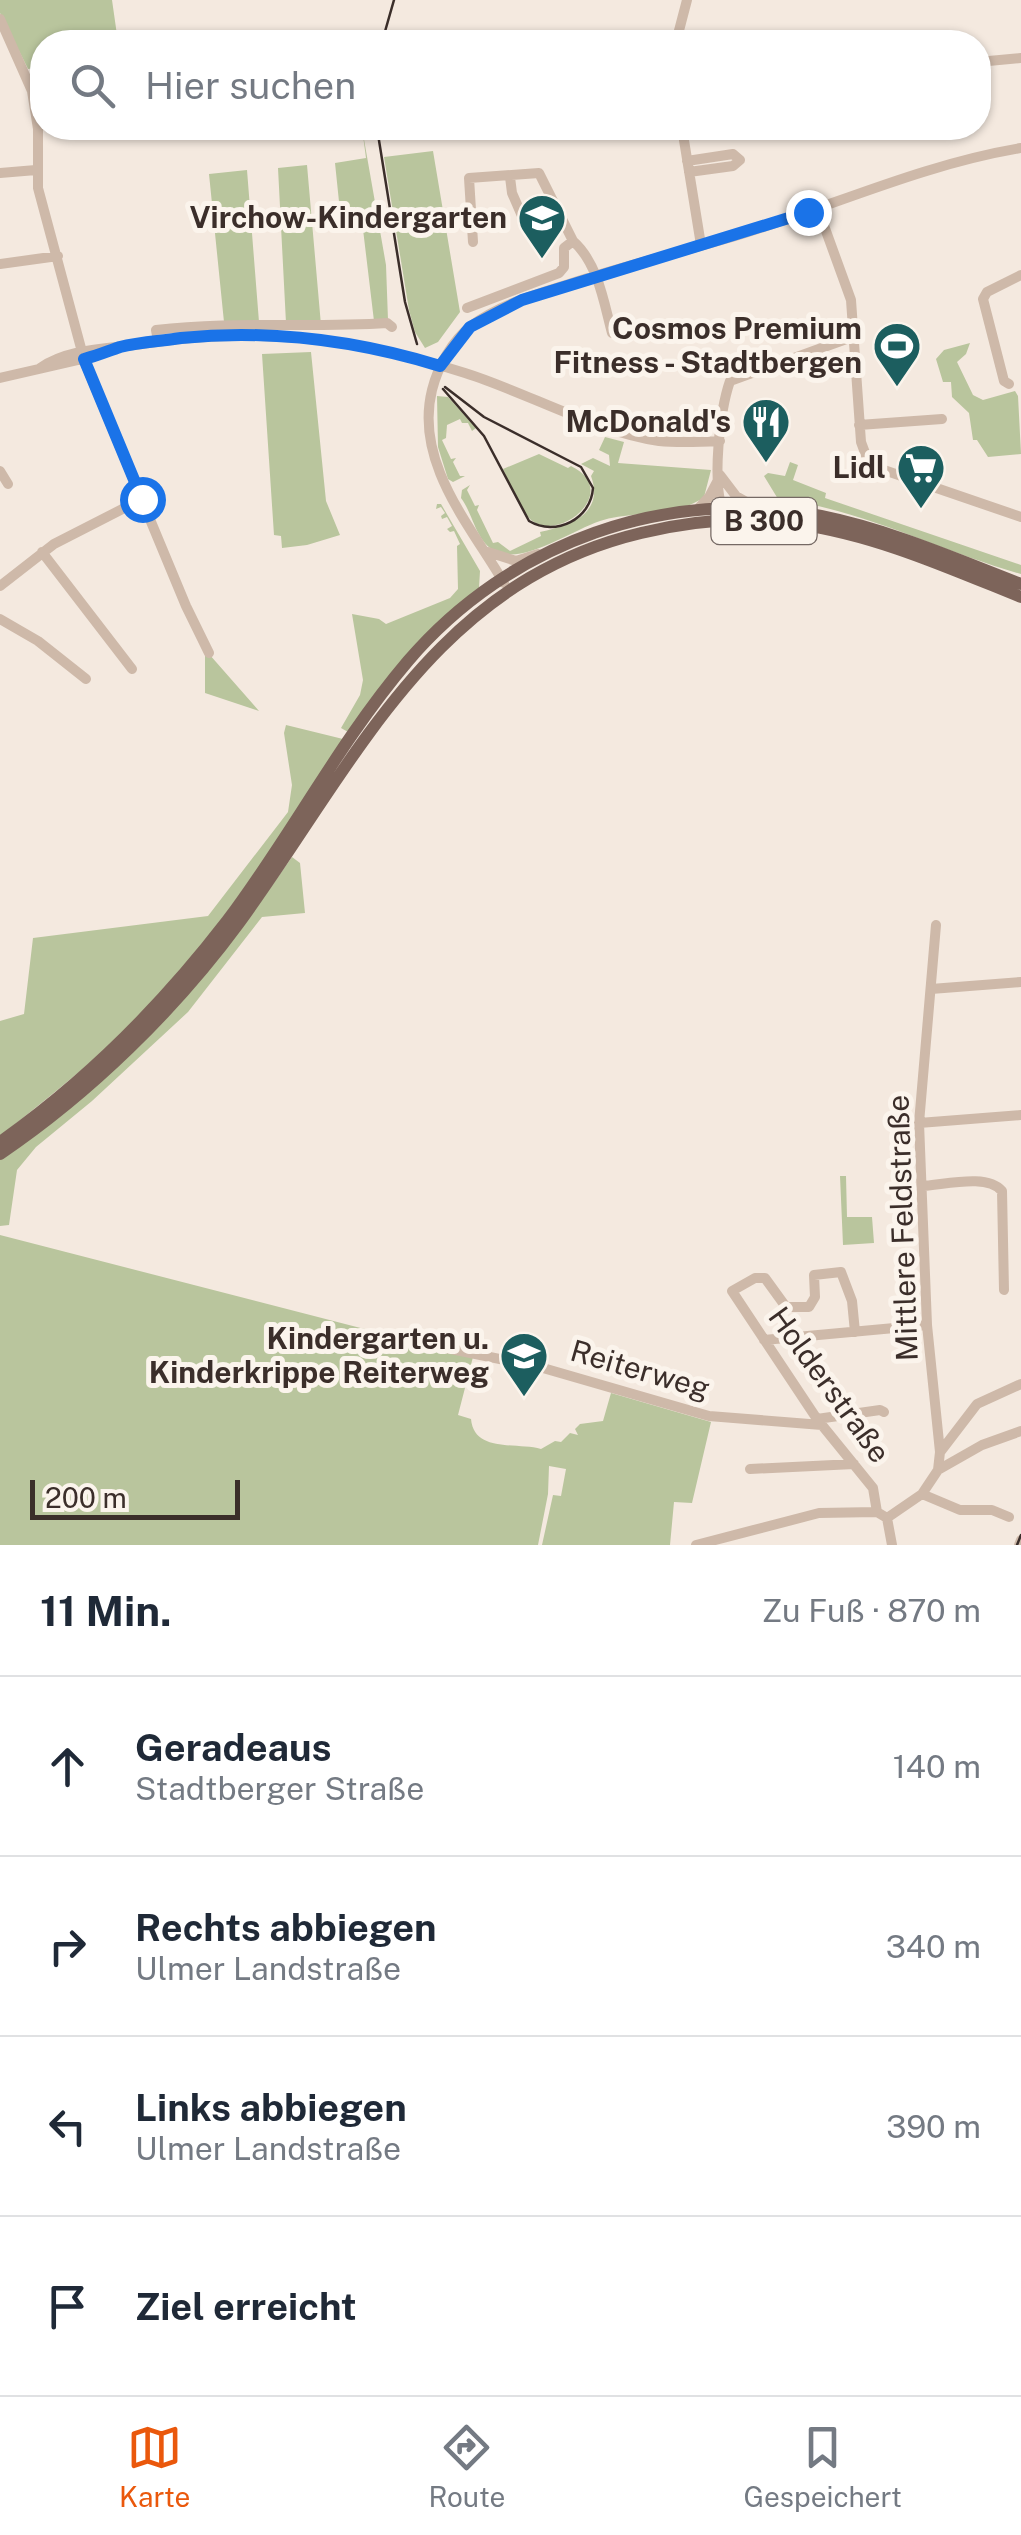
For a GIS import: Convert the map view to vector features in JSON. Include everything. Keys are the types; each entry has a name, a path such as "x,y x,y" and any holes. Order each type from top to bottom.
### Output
{"main road":[{"name":"B 300","path":"504,584 616,540 760,509 861,526 1019,583"},
{"name":"B 300","path":"0,1142 82,1076 158,1002 226,923 357,740 450,636 544,552 621,523 697,510 860,537 1021,597"},
{"name":"B 300","path":"0,1154 93,1081 169,1006 236,926 331,787 357,740"}],"street":[{"path":"679,30 687,0"},
{"path":"0,18 30,86"},
{"path":"991,61 1021,58"},
{"path":"37,140 38,188 83,356 209,652"},
{"path":"684,140 701,245"},
{"path":"504,584 458,508 432,454 428,410 440,366 458,338 484,318 522,300 595,275 818,209 940,166 1021,148"},
{"path":"0,172 36,170"},
{"path":"473,242 470,178 539,173 595,275 612,333"},
{"path":"510,177 526,224"},
{"path":"818,209 848,289 862,451 877,467 1021,517"},
{"path":"466,308 559,273 565,265 564,248 574,241"},
{"path":"0,264 58,256"},
{"path":"1009,384 1004,381 984,298 987,292 1021,276"},
{"path":"158,341 156,330 198,326 338,327 388,323 392,327"},
{"path":"0,378 40,368 50,360 158,341 212,335 285,335 378,349 440,366 658,441 720,441"},
{"path":"726,514 720,441 730,380 852,336"},
{"path":"859,425 942,419"},
{"path":"0,471 8,484"},
{"path":"720,474 736,496 760,509"},
{"path":"697,510 709,497 720,474"},
{"path":"0,586 42,552 142,499"},
{"path":"483,549 508,561 544,552"},
{"path":"42,552 132,669"},
{"path":"0,619 38,641 86,679"},
{"name":"Mittlere Feldstraße","path":"936,925 920,1123 938,1470"},
{"path":"931,989 1021,982"},
{"path":"920,1123 1021,1115"},
{"path":"921,1186 988,1182 1002,1190 1004,1290"},
{"name":"Holderstraße","path":"855,1332 852,1301 841,1272 814,1275 814,1302 809,1307 786,1307 766,1278 755,1278 732,1291 819,1422 873,1488 892,1545"},
{"path":"764,1340 928,1325"},
{"name":"Reiterweg","path":"446,1348 543,1368 709,1416 819,1422 884,1412"},
{"path":"940,1452 977,1404 1021,1384"},
{"path":"696,1545 818,1512 882,1515 922,1494 938,1470 982,1446 1021,1431"},
{"path":"750,1469 854,1464"},
{"path":"922,1494 960,1510 992,1510 1009,1517"}],"green space":[{"path":"0,0 112,0 116,30 30,30 28,69 0,13"},
{"path":"364,140 386,265 388,320 374,321 362,221 341,221 335,163 366,158"},
{"path":"433,151 460,312 438,342 425,348 415,332 409,310 384,157"},
{"path":"307,165 321,325 286,323 278,168"},
{"path":"247,170 259,322 224,322 209,174"},
{"path":"970,343 957,362 973,395 983,400 1015,391 1018,396 1021,454 988,457 973,440 969,413 952,397 951,382 943,382 936,359 944,350"},
{"path":"311,352 326,501 340,535 282,548 281,536 274,535 262,354"},
{"path":"437,396 448,397 476,428 472,431 460,419 447,425 446,438 442,440 451,459 456,458 453,462 460,476 465,476 453,482 448,479 438,447"},
{"path":"605,437 624,442 618,463 711,470 704,497 682,507 600,521 523,553 499,553 485,543 461,498 462,490 470,485 467,490 475,506 479,505 477,510 493,543 498,542 510,551 541,536 540,532 572,522 588,509 593,500 594,471 581,464 593,458 610,466 609,455 599,450"},
{"path":"539,454 571,466 585,477 590,488 588,501 580,512 556,525 542,525 530,519 503,469"},
{"path":"790,462 798,465 793,480 826,493 825,498 1021,565 1021,574 871,521 778,499 764,476 785,476"},
{"path":"441,504 480,571 479,588 348,732 341,728 360,695 363,680 352,614 386,624 450,598 458,589 460,544 454,531 447,529 452,526 447,517 442,519 445,513 441,507 436,509"},
{"path":"205,653 209,654 259,711 205,693"},
{"path":"286,725 343,739 263,861 199,949 135,1021 0,1136 0,1021 24,1014 33,938 208,916 288,812 292,785"},
{"path":"292,857 300,863 305,913 262,917 188,1012 36,1147 17,1170 9,1225 0,1226 0,1160 16,1149 242,928"},
{"path":"840,1176 846,1176 847,1217 872,1217 874,1243 843,1245"},
{"path":"0,1235 473,1357 458,1415 471,1419 474,1430 488,1442 541,1449 561,1442 570,1433 578,1435 575,1429 580,1424 603,1421 611,1393 711,1422 692,1503 674,1502 670,1545 542,1545 553,1495 561,1496 566,1469 549,1466 538,1545 0,1545"}],"tram line":[{"path":"385,30 394,0"},
{"path":"379,140 405,302 417,344"},
{"path":"443,389 484,436 529,521 561,526 579,516 591,499 593,488 581,467 484,417 445,387"},
{"path":"1017,1545 1021,1535"}],"place":[{"name":"Virchow-Kindergarten","path":"542,260"},
{"name":"Cosmos Premium Fitness - Stadtbergen","path":"897,388"},
{"name":"McDonald's","path":"766,464"},
{"name":"Lidl","path":"921,510"},
{"name":"Kindergarten u. Kinderkrippe Reiterweg","path":"524,1398"}],"route":[{"path":"142,499 84,359 118,348 212,335 285,335 378,349 440,366 470,327 522,300 808,212"}]}
